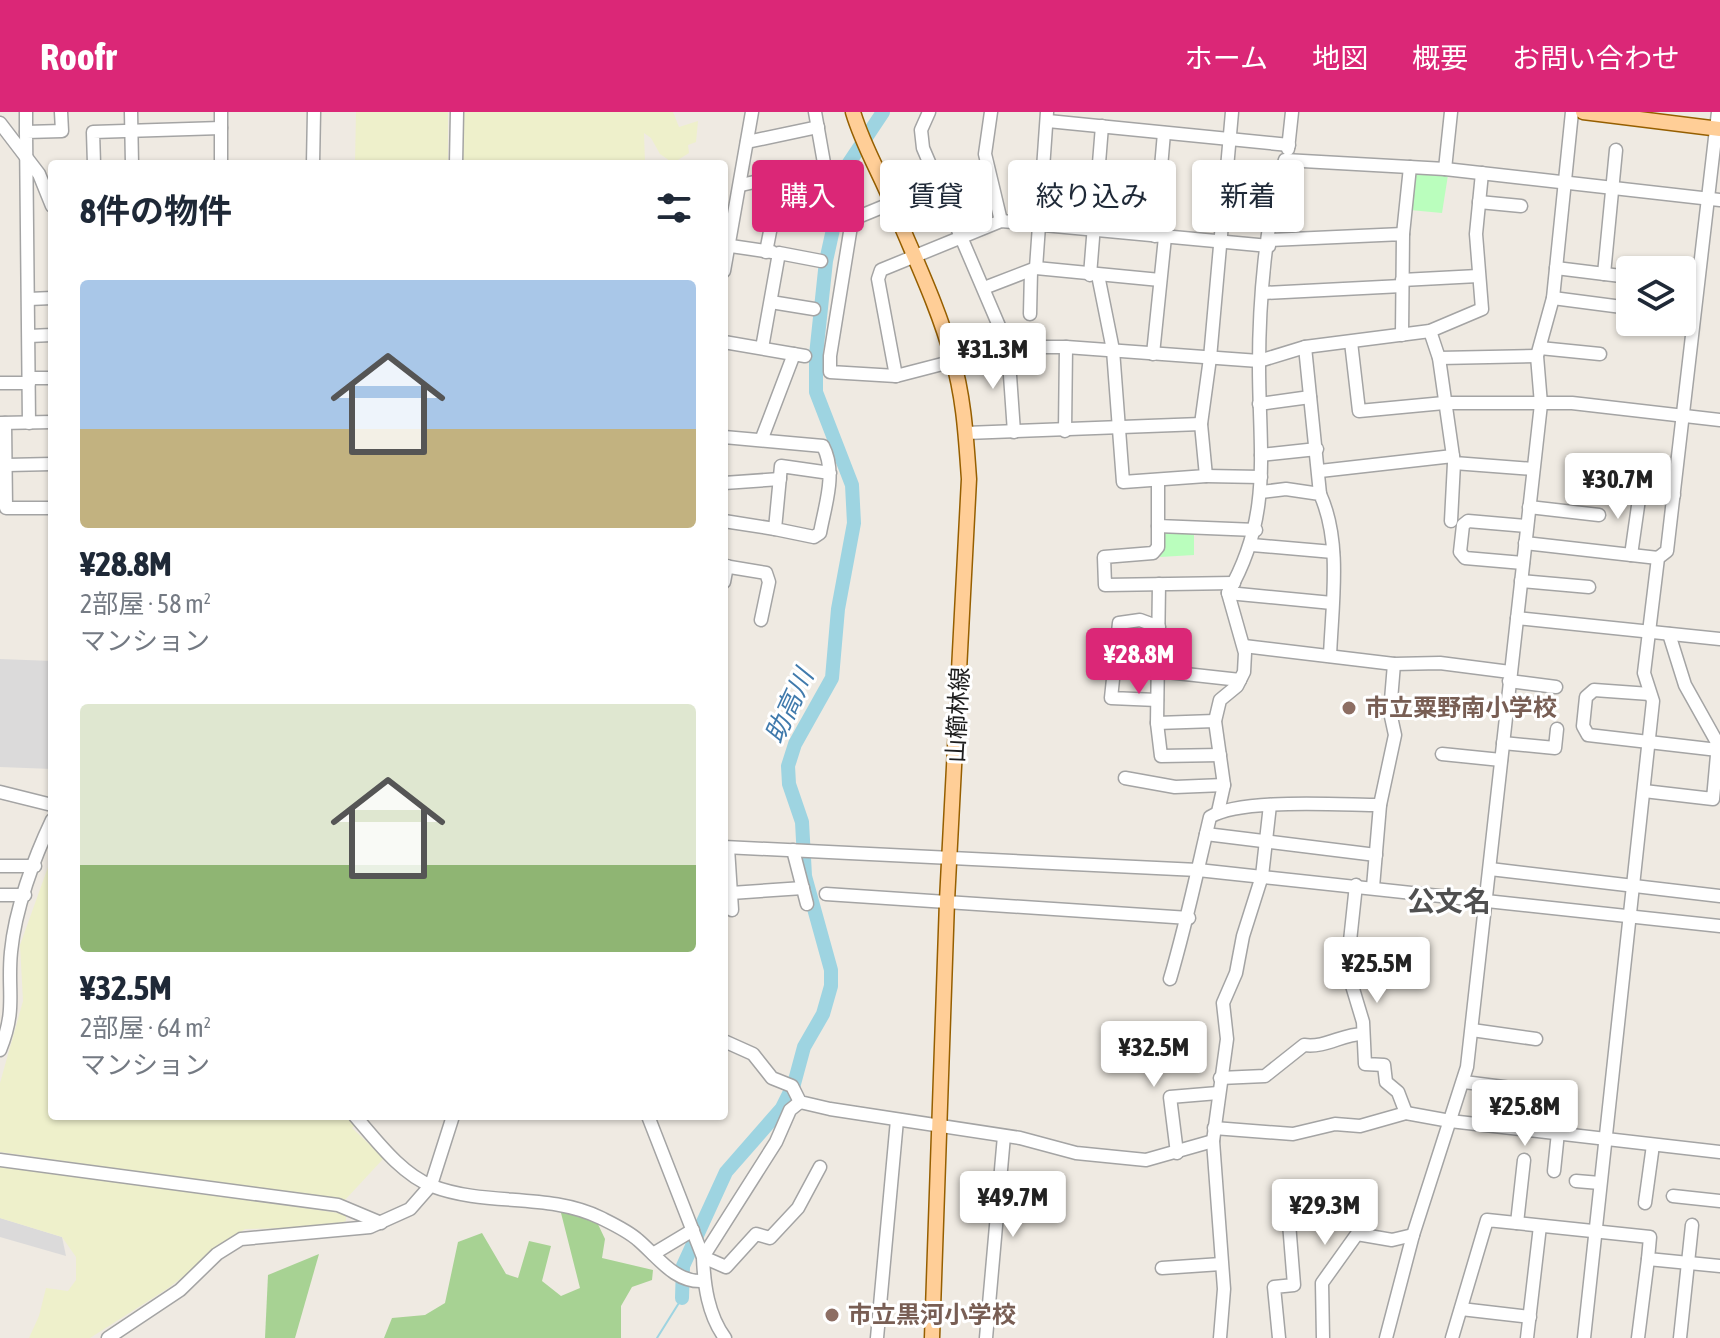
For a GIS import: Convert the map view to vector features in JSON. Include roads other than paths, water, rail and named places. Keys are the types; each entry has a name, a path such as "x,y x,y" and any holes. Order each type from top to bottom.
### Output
{"main road":[{"name":"山櫛林線","path":"853,112 867,154 880,179"},
{"path":"1583,112 1718,129"},
{"name":"山櫛林線","path":"904,232 953,359 966,433 969,479 947,901 932,1338"}],"street":[{"path":"26,112 29,423"},
{"path":"26,132 62,131 61,112"},
{"path":"131,112 132,160"},
{"path":"221,112 221,160"},
{"path":"313,160 314,112"},
{"path":"456,160 457,112"},
{"path":"728,241 741,185 752,112"},
{"path":"815,112 824,160"},
{"path":"929,112 920,136 923,148 1008,347 1014,432"},
{"path":"991,112 985,154 1001,221"},
{"path":"1206,476 1201,424 1210,358 1232,112"},
{"path":"1285,160 1292,112"},
{"path":"1445,169 1451,112"},
{"path":"1386,1338 1413,1235 1464,1082 1472,1030 1541,404 1538,352 1553,298 1572,112"},
{"path":"1525,543 1658,558 1667,551 1714,199 1718,112"},
{"path":"1044,160 1048,116 1102,126 1289,145"},
{"path":"0,123 39,174 48,194"},
{"path":"1099,160 1102,126"},
{"path":"747,142 818,127"},
{"path":"94,160 93,132 221,128"},
{"path":"1153,354 1160,280 1164,133"},
{"path":"1604,274 1616,150"},
{"path":"1304,161 1445,169 1714,199"},
{"path":"1402,335 1403,234 1410,167"},
{"path":"880,208 858,217 851,226 830,372 896,376 1008,347 1066,347 1259,361 1305,347 1430,331 1482,309 1478,276 1482,173"},
{"path":"741,185 752,184"},
{"path":"1479,202 1521,206"},
{"path":"896,376 878,279 881,270 1001,221 1008,222"},
{"path":"762,348 771,302 774,232"},
{"path":"1030,314 1038,232"},
{"path":"1092,232 1094,275 1113,350 1123,482 1206,476 1261,477"},
{"path":"1121,232 1269,243 1403,234"},
{"path":"1218,812 1224,785 1215,721 1220,700 1244,672 1244,646 1231,588 1252,545 1261,492 1259,361 1270,232"},
{"path":"728,245 821,261"},
{"path":"1556,268 1616,275"},
{"path":"984,288 1033,270 1160,280"},
{"path":"1263,293 1478,276"},
{"path":"29,299 48,298"},
{"path":"1553,298 1616,306"},
{"path":"771,302 814,309"},
{"path":"1430,331 1439,358 1454,459 1451,521"},
{"path":"29,336 48,335"},
{"path":"1351,342 1359,411 1444,403 1572,403 1720,420"},
{"path":"728,343 799,355 762,438"},
{"path":"1065,431 1066,347"},
{"path":"1305,347 1320,494 1327,509 1333,552 1330,656"},
{"path":"1439,358 1538,352 1600,354"},
{"path":"0,383 48,379"},
{"path":"1259,404 1310,397"},
{"path":"48,422 3,423 7,465 6,508 48,508"},
{"path":"966,433 1201,424"},
{"path":"728,437 823,446 831,462 820,533 814,537 728,522"},
{"path":"775,529 788,441"},
{"path":"1261,455 1317,449"},
{"path":"1320,471 1454,459 1533,469"},
{"path":"7,465 48,464"},
{"path":"728,482 781,473 830,473"},
{"path":"1158,480 1158,547 1153,553 1104,557 1105,585 1231,588 1332,603"},
{"path":"1261,492 1286,489 1320,494"},
{"path":"1616,489 1674,495"},
{"path":"1631,555 1640,492"},
{"path":"1529,507 1599,515"},
{"path":"1523,563 1465,558 1460,552 1463,525 1468,521 1527,526"},
{"path":"1158,526 1256,530"},
{"path":"1252,545 1333,552"},
{"path":"1584,1338 1649,741 1650,694 1644,673 1658,558"},
{"path":"728,567 766,573 769,582 761,620"},
{"path":"1521,581 1589,587"},
{"path":"1159,584 1157,723 1161,756 1220,755"},
{"path":"1517,618 1720,639"},
{"path":"1157,700 1111,698 1119,623 1140,620 1159,627"},
{"path":"1644,791 1713,799 1718,744 1685,685 1669,634"},
{"path":"1244,646 1394,664 1440,663 1556,687"},
{"path":"1373,887 1380,805 1395,735 1390,712 1394,664"},
{"path":"1158,671 1240,680"},
{"path":"1650,694 1594,690 1586,697 1583,726 1588,735 1718,750"},
{"path":"1157,723 1215,721"},
{"path":"1503,743 1555,748 1557,729"},
{"path":"1442,754 1501,760"},
{"path":"1125,778 1175,787 1224,785"},
{"path":"0,792 48,804"},
{"path":"1170,979 1189,918 1210,817 1218,812 1270,805 1380,805"},
{"path":"1220,1338 1224,1289 1214,1134 1227,1039 1223,1003 1241,959 1243,936 1262,876 1270,805"},
{"path":"0,1050 13,1010 5,953 48,831"},
{"path":"1206,834 1376,855"},
{"path":"728,848 1198,870 1720,926"},
{"path":"795,850 807,904"},
{"path":"0,866 35,866"},
{"path":"728,866 732,910"},
{"path":"1490,869 1720,896"},
{"path":"1356,885 1347,969 1363,1034 1365,1064 1384,1065 1386,1082 1398,1092 1406,1113"},
{"path":"731,893 803,888"},
{"path":"826,894 1189,918"},
{"path":"0,895 25,895"},
{"path":"1472,1030 1536,1039"},
{"path":"1220,1078 1265,1076 1304,1045 1316,1046 1348,1034 1363,1034"},
{"path":"728,1043 753,1054 772,1078 792,1086 800,1102"},
{"path":"1464,1082 1536,1091"},
{"path":"1177,1153 1170,1097 1218,1093"},
{"path":"1554,1171 1562,1094"},
{"path":"703,1257 776,1142 790,1110 800,1102 941,1128 1004,1136 1076,1153 1146,1160 1177,1153 1214,1134 1293,1134 1335,1124 1360,1126 1406,1113 1450,1121 1720,1152"},
{"path":"359,1120 387,1152 431,1185 471,1195 555,1203 580,1209 636,1238 672,1273 692,1282 703,1281"},
{"path":"108,1338 180,1290 217,1254 241,1239 334,1232 381,1223 410,1209 431,1185 452,1120"},
{"path":"650,1120 703,1257 703,1281 715,1325 725,1338"},
{"path":"877,1338 876,1310 897,1120"},
{"path":"986,1338 1004,1136"},
{"path":"1645,1203 1653,1145"},
{"path":"0,1160 338,1205 381,1223"},
{"path":"1517,1223 1524,1160"},
{"path":"703,1257 726,1267 756,1234 770,1238 798,1208 820,1167"},
{"path":"1576,1181 1600,1183"},
{"path":"1673,1196 1720,1201"},
{"path":"1452,1338 1487,1220 1650,1237 1638,1338"},
{"path":"1289,1223 1294,1285"},
{"path":"1680,1338 1692,1225"},
{"path":"1527,1338 1540,1226"},
{"path":"653,1254 693,1230"},
{"path":"1323,1338 1322,1283 1357,1234 1392,1240 1413,1235"},
{"path":"1648,1259 1720,1266"},
{"path":"1162,1268 1221,1264"},
{"path":"1279,1338 1274,1287 1322,1283"},
{"path":"1461,1309 1530,1317"}],"waterway":[{"name":"助高川","path":"682,1298 683,1266 726,1172 782,1108 794,1084 804,1047 823,1014 831,986 831,970 805,876 802,822 789,784 788,766 795,744 832,678 838,609 854,523 852,485 816,392 816,355 826,261 847,166 883,112"},
{"path":"657,1338 682,1298"}],"place":[{"name":"市立粟野南小学校","path":"1349,708"},
{"name":"市立黒河小学校","path":"832,1315"}],"district":[{"name":"公文名","path":"1449,901"}]}
